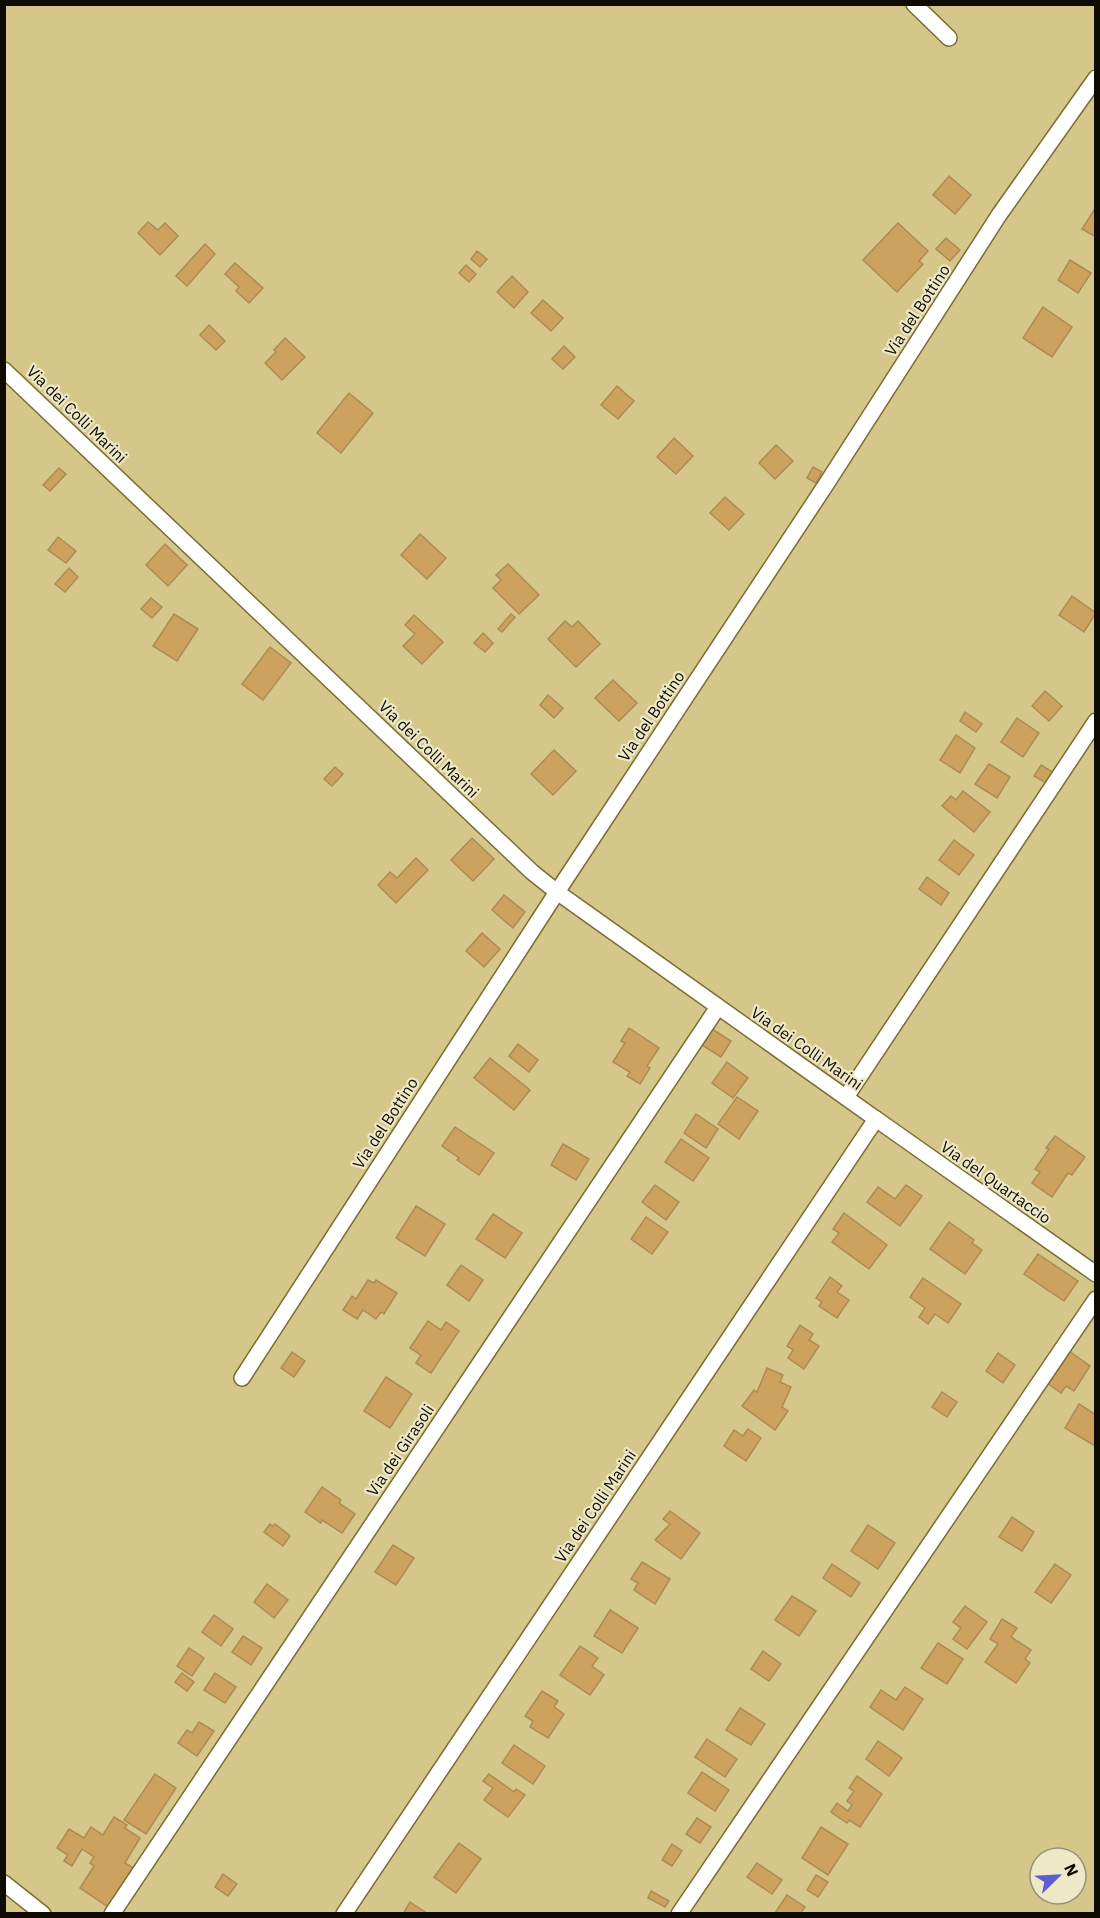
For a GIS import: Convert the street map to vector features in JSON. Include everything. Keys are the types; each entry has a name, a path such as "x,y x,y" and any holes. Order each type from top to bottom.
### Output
{"street":[{"path":"914,4 949,38"},
{"name":"Via del Bottino","path":"242,1378 557,892 827,483 999,215 1095,78"},
{"name":"Via dei Colli Marini","path":"4,370 532,872 876,1119 344,1914"},
{"path":"846,1098 1095,721"},
{"name":"Via dei Girasoli","path":"112,1914 718,1006"},
{"name":"Via del Quartaccio","path":"876,1119 1095,1274"},
{"path":"679,1914 1095,1299"},
{"path":"4,1883 43,1914"}],"building":[{"path":"949,176 971,195 955,214 933,195"},
{"path":"1096,207 1096,237 1082,229"},
{"path":"148,222 158,230 165,223 178,236 160,255 138,233"},
{"path":"898,223 928,251 919,261 923,264 897,292 863,260"},
{"path":"946,238 960,250 950,261 936,249"},
{"path":"205,244 215,254 187,286 176,276"},
{"path":"477,251 487,259 480,267 471,259"},
{"path":"1070,260 1091,273 1078,293 1058,280"},
{"path":"235,263 263,288 249,303 236,291 239,287 225,274"},
{"path":"466,265 476,274 469,282 459,273"},
{"path":"512,276 528,292 514,308 497,292"},
{"path":"543,300 563,318 551,331 531,313"},
{"path":"1043,307 1072,327 1052,357 1023,338"},
{"path":"209,325 225,341 216,350 200,335"},
{"path":"285,338 305,357 282,380 265,363"},
{"path":"564,346 575,357 563,369 552,359"},
{"path":"617,386 634,401 618,419 601,405"},
{"path":"349,393 373,413 341,453 317,433"},
{"path":"674,438 693,456 676,474 657,457"},
{"path":"776,445 793,461 775,479 759,463"},
{"path":"813,467 822,472 816,483 807,478"},
{"path":"59,468 66,474 50,491 43,485"},
{"path":"725,497 744,514 729,530 710,513"},
{"path":"420,534 446,558 427,579 401,555"},
{"path":"58,537 76,551 66,563 48,550"},
{"path":"165,544 187,565 168,586 146,565"},
{"path":"508,564 539,595 519,614 493,588 501,580 496,575"},
{"path":"69,568 78,577 65,592 55,584"},
{"path":"1072,596 1096,613 1084,632 1059,615"},
{"path":"151,598 162,607 152,618 141,609"},
{"path":"174,614 198,629 177,661 153,646"},
{"path":"511,614 515,617 502,632 498,629"},
{"path":"414,615 443,642 422,664 403,646 415,634 405,625"},
{"path":"565,621 572,627 578,621 600,644 576,667 548,639"},
{"path":"483,633 493,643 485,652 474,643"},
{"path":"270,647 291,663 263,700 242,684"},
{"path":"613,680 637,703 619,721 595,698"},
{"path":"1045,691 1062,706 1049,721 1032,706"},
{"path":"548,695 563,708 554,718 540,705"},
{"path":"965,712 982,724 976,732 960,721"},
{"path":"1017,718 1039,733 1023,757 1001,742"},
{"path":"956,735 975,748 960,773 940,760"},
{"path":"554,750 576,771 553,795 531,774"},
{"path":"989,764 1010,777 997,798 975,784"},
{"path":"1041,765 1054,773 1048,784 1034,776"},
{"path":"335,767 343,774 332,786 324,779"},
{"path":"963,791 990,812 974,832 942,806 951,796 956,800"},
{"path":"472,838 494,859 473,881 451,860"},
{"path":"954,840 974,855 959,875 939,860"},
{"path":"416,858 428,870 396,903 378,885 390,872 397,878"},
{"path":"927,877 949,893 941,905 919,889"},
{"path":"504,895 525,912 513,928 492,910"},
{"path":"482,933 500,949 484,967 466,951"},
{"path":"629,1028 659,1048 647,1066 650,1068 640,1084 627,1076 630,1072 613,1062 625,1043 621,1041"},
{"path":"712,1029 731,1041 721,1057 702,1045"},
{"path":"518,1044 538,1060 529,1072 509,1056"},
{"path":"490,1058 530,1090 514,1110 474,1078"},
{"path":"727,1062 748,1078 733,1098 712,1083"},
{"path":"737,1097 758,1111 739,1139 718,1124"},
{"path":"696,1114 718,1129 706,1148 684,1133"},
{"path":"455,1127 494,1153 479,1175 442,1146"},
{"path":"1055,1136 1085,1157 1072,1175 1068,1173 1052,1197 1032,1183 1040,1172 1035,1169"},
{"path":"681,1139 709,1158 693,1181 665,1162"},
{"path":"563,1144 589,1159 576,1180 551,1165"},
{"path":"655,1185 679,1202 666,1220 642,1202"},
{"path":"906,1185 922,1196 900,1226 867,1202 878,1187 895,1199"},
{"path":"416,1206 445,1224 425,1256 396,1238"},
{"path":"844,1213 887,1245 869,1269 832,1242 839,1233 833,1229"},
{"path":"493,1214 522,1233 505,1258 476,1239"},
{"path":"646,1217 668,1232 652,1254 631,1239"},
{"path":"949,1222 974,1240 972,1243 982,1250 965,1274 930,1249"},
{"path":"1038,1254 1078,1281 1064,1301 1024,1274"},
{"path":"461,1265 483,1280 469,1301 447,1285"},
{"path":"830,1277 842,1286 837,1292 849,1300 837,1318 819,1306 822,1302 816,1298"},
{"path":"923,1278 961,1304 948,1323 935,1314 928,1324 919,1317 925,1308 910,1297"},
{"path":"368,1280 374,1283 376,1280 397,1293 384,1314 381,1312 376,1319 363,1310 357,1319 343,1310 352,1296 356,1299"},
{"path":"428,1321 441,1330 446,1322 459,1331 431,1373 416,1363 421,1355 410,1348"},
{"path":"800,1325 813,1334 809,1340 819,1346 804,1369 788,1358 793,1350 787,1346"},
{"path":"1069,1351 1090,1366 1074,1391 1066,1386 1061,1393 1047,1383"},
{"path":"292,1352 305,1361 294,1377 281,1368"},
{"path":"998,1353 1015,1365 1003,1383 986,1371"},
{"path":"767,1368 783,1375 780,1382 791,1387 782,1407 788,1411 775,1430 742,1406 754,1390 757,1392"},
{"path":"386,1377 412,1394 390,1428 364,1411"},
{"path":"942,1392 957,1402 947,1417 932,1407"},
{"path":"1079,1404 1096,1415 1095,1446 1065,1428"},
{"path":"748,1429 761,1438 746,1461 724,1446 734,1430 743,1436"},
{"path":"322,1487 341,1500 339,1503 355,1514 342,1533 305,1512"},
{"path":"670,1511 700,1533 681,1559 655,1540 670,1524 663,1519"},
{"path":"1012,1517 1034,1532 1022,1551 999,1537"},
{"path":"270,1524 273,1526 275,1524 290,1536 283,1546 264,1532"},
{"path":"868,1525 895,1543 878,1569 851,1551"},
{"path":"393,1545 414,1558 396,1585 375,1572"},
{"path":"642,1562 670,1579 655,1604 634,1590 638,1583 631,1579"},
{"path":"832,1564 860,1583 851,1597 823,1578"},
{"path":"1055,1564 1071,1575 1051,1603 1035,1592"},
{"path":"267,1584 288,1600 274,1618 254,1602"},
{"path":"792,1596 816,1611 799,1636 775,1620"},
{"path":"965,1606 987,1622 967,1649 953,1639 961,1628 953,1622"},
{"path":"610,1610 638,1628 622,1653 594,1636"},
{"path":"214,1615 233,1629 221,1646 202,1632"},
{"path":"1002,1619 1017,1628 1011,1637 1031,1650 1025,1659 1030,1663 1016,1683 985,1662 998,1644 990,1639"},
{"path":"243,1636 262,1648 251,1665 232,1652"},
{"path":"938,1643 963,1659 947,1684 921,1668"},
{"path":"580,1646 598,1658 592,1666 604,1675 590,1695 560,1675"},
{"path":"189,1648 204,1658 192,1676 177,1666"},
{"path":"763,1651 781,1664 769,1681 751,1669"},
{"path":"182,1673 194,1682 187,1691 175,1682"},
{"path":"215,1673 236,1687 225,1703 204,1690"},
{"path":"905,1687 923,1699 903,1730 870,1707 881,1690 896,1700"},
{"path":"542,1691 558,1701 554,1707 564,1714 548,1738 530,1727 533,1721 525,1716"},
{"path":"740,1708 765,1724 751,1745 726,1730"},
{"path":"199,1722 214,1731 197,1756 178,1743 187,1730 192,1733"},
{"path":"707,1739 737,1759 725,1777 695,1757"},
{"path":"878,1741 902,1758 889,1776 866,1759"},
{"path":"514,1745 545,1766 533,1784 502,1763"},
{"path":"702,1772 729,1790 715,1811 688,1793"},
{"path":"155,1774 176,1788 146,1834 124,1820"},
{"path":"489,1774 514,1792 516,1789 525,1795 508,1817 484,1800 493,1788 483,1781"},
{"path":"857,1776 882,1794 860,1827 849,1820 847,1823 831,1812 837,1803 848,1811 852,1805 847,1801 854,1791 849,1788"},
{"path":"114,1817 127,1825 125,1828 140,1838 125,1863 133,1868 108,1907 80,1888 94,1866 90,1863 94,1857 82,1849 72,1866 64,1861 68,1855 57,1848 69,1829 84,1838 91,1827 103,1835"},
{"path":"697,1818 711,1827 700,1843 686,1834"},
{"path":"821,1827 848,1844 828,1875 802,1858"},
{"path":"459,1843 481,1859 456,1893 434,1877"},
{"path":"672,1844 682,1851 672,1866 662,1860"},
{"path":"757,1863 782,1880 772,1894 747,1877"},
{"path":"223,1874 237,1884 228,1896 215,1887"},
{"path":"816,1875 828,1882 818,1897 807,1890"},
{"path":"651,1891 669,1901 665,1907 648,1898"},
{"path":"787,1895 805,1907 800,1914 775,1913"},
{"path":"410,1902 428,1914 403,1914"}]}
